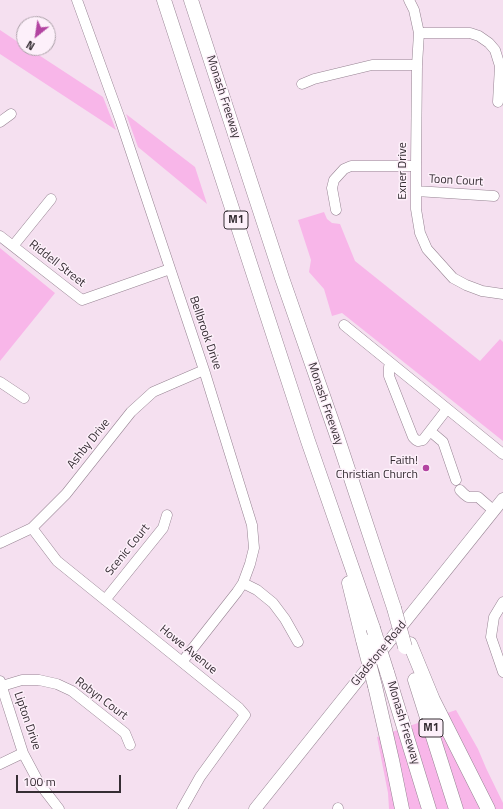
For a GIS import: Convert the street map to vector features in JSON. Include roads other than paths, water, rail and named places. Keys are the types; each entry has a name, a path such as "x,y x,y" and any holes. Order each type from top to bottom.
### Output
{"highway":[{"name":"Monash Freeway","path":"164,0 303,426 387,672 429,809"},
{"name":"Monash Freeway","path":"191,0 282,278 336,433 407,646 456,809"},
{"path":"333,514 375,686 402,809"},
{"path":"407,646 432,700 488,809"}],"main road":[{"name":"Gladstone Road","path":"255,809 503,498"}],"street":[{"name":"Bellbrook Drive","path":"77,0 120,119 204,370 252,525 254,548 243,583 182,662"},
{"name":"Exner Drive","path":"409,0 414,10 419,34 417,65 416,209 420,233 427,249 453,278 482,291 503,294"},
{"path":"419,34 470,34 479,36 489,43 498,56 500,66 498,102"},
{"path":"302,84 314,79 372,65 417,65"},
{"path":"0,122 11,114"},
{"path":"336,210 332,188 334,180 344,169 351,166 416,166"},
{"name":"Toon Court","path":"416,191 494,196"},
{"path":"13,246 51,199"},
{"name":"Riddell Street","path":"0,236 82,300 170,269"},
{"path":"344,325 503,454"},
{"path":"392,364 389,367 389,376 413,437 420,441 447,409"},
{"name":"Ashby Drive","path":"0,543 32,528 66,494 131,412 153,392 204,370"},
{"path":"0,382 24,398"},
{"path":"430,431 443,442 458,485 464,494 468,497 478,497 493,510"},
{"name":"Scenic Court","path":"105,600 163,528 168,515"},
{"name":"Howe Avenue","path":"32,528 57,561 239,708 245,715 200,777 182,809"},
{"path":"243,583 257,590 273,603 286,619 298,642"},
{"path":"503,602 494,617 491,637 503,672"},
{"name":"Robyn Court","path":"1,683 22,680 39,680 57,684 72,691 125,733 130,744"},
{"name":"Lipton Drive","path":"1,683 23,753 39,783 59,809"},
{"path":"0,764 23,753"}],"place":[{"name":"Faith! Christian Church","path":"426,468"}]}
